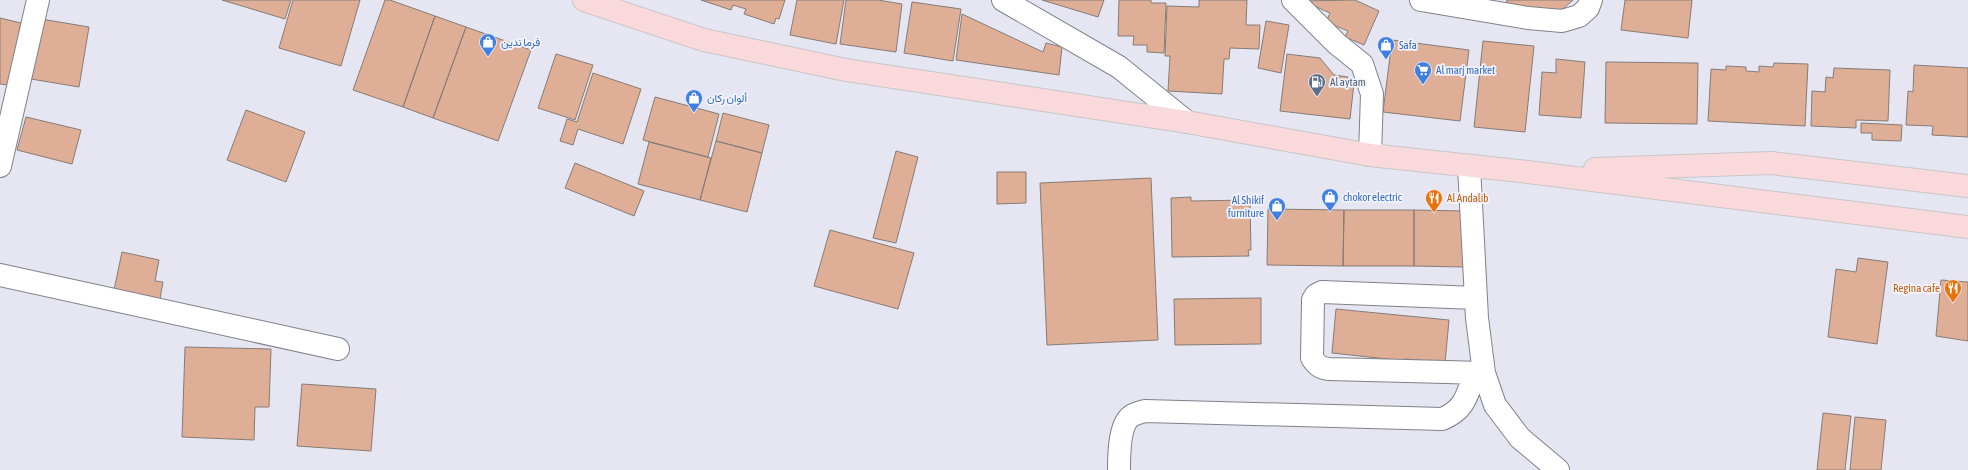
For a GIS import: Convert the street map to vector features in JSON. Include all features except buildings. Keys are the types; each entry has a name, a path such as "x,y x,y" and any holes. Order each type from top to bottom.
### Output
{"main road":[{"path":"584,0 704,40 846,70 1187,122 1370,155 1528,172 1968,227"},
{"path":"1528,172 1771,163 1968,186"}],"street":[{"path":"0,166 38,0"},
{"path":"1002,0 1119,67 1187,122"},
{"path":"1293,0 1337,44 1362,64 1372,94 1370,155"},
{"path":"1421,0 1528,18 1562,21 1579,16 1588,8 1591,0"},
{"path":"1469,166 1479,373 1495,405 1520,438 1558,470"},
{"path":"0,275 338,349"},
{"path":"1476,298 1322,292 1316,295 1313,300 1312,358 1315,364 1321,368 1479,373"},
{"path":"1119,470 1119,454 1125,424 1132,415 1146,411 1426,420 1442,418 1454,414 1461,407 1479,373"}],"place":[{"name":"فرما ندين","path":"488,57"},
{"name":"Safa","path":"1386,60"},
{"name":"Al marj market","path":"1423,85"},
{"name":"Al aytam","path":"1317,97"},
{"name":"ألوان ركان","path":"694,113"},
{"name":"chokor electric","path":"1330,212"},
{"name":"Al Andalib","path":"1434,213"},
{"name":"Al Shikif furniture","path":"1277,221"},
{"name":"Regina cafe","path":"1953,303"}]}
